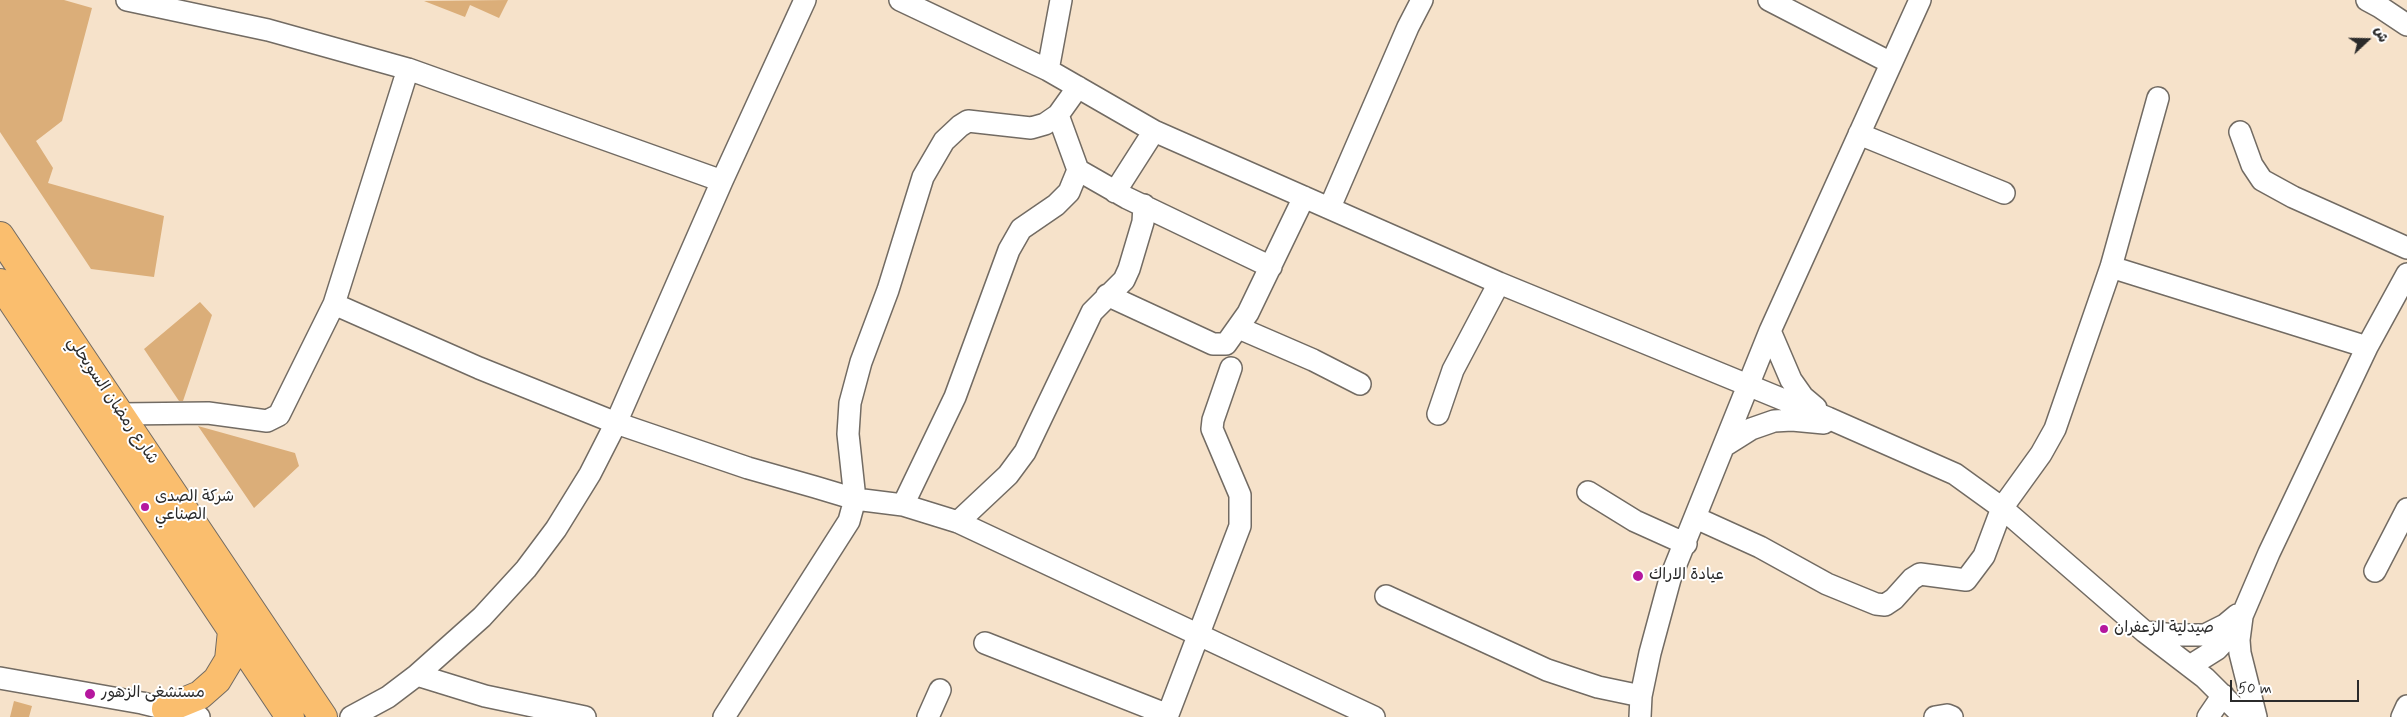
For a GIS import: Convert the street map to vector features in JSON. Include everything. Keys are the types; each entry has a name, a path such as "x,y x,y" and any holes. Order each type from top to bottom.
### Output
{"main road":[{"name":"شارع رمضان السويحلي","path":"0,236 323,717"},
{"name":"شارع رمضان السويحلي","path":"0,283 290,717"},
{"path":"149,710 200,695 217,680 229,660 232,631"}],"street":[{"path":"127,0 268,30 408,69 722,181"},
{"path":"351,717 388,697 417,675 482,617 526,569 590,474 616,423 722,181 805,0"},
{"path":"900,0 1048,70 1154,131 1499,283 1749,384 1955,474 2002,508 2145,632 2190,666 2223,695 2244,717"},
{"path":"1048,70 1061,0"},
{"path":"1330,207 1408,27 1422,0"},
{"path":"1769,0 1891,63"},
{"path":"1386,596 1547,670 1598,687 1640,707 1659,618 1670,579 1686,544 1770,331 1920,0"},
{"path":"2367,0 2407,26"},
{"path":"121,414 208,413 271,421 278,415 288,399 334,304 408,69"},
{"path":"724,717 844,532 855,499 848,434 850,403 923,177 944,141 968,121 1031,128 1045,124 1058,115 1078,87"},
{"path":"1696,518 1760,547 1827,584 1876,604 1885,605 1894,599 1912,579 1920,574 1966,580 1984,556 2002,508 2041,454 2055,429 2111,267 2158,98"},
{"path":"1058,115 1078,170 1115,192 1270,267"},
{"path":"1115,192 1154,131"},
{"path":"2240,132 2252,165 2262,180 2293,197 2407,248"},
{"path":"1859,134 2004,192"},
{"path":"903,505 955,397 1009,250 1021,229 1056,205 1069,192 1078,170"},
{"path":"1107,295 1213,344 1226,344 1239,328 1304,197"},
{"path":"958,522 1008,475 1024,452 1092,312 1124,280 1143,222 1144,206"},
{"path":"2111,267 2368,347"},
{"path":"2190,666 2217,649 2231,634 2245,610 2269,553 2368,347 2407,274"},
{"path":"1438,414 1453,370 1499,283"},
{"path":"334,304 479,368 616,423 748,468 855,499 903,505 958,522 1374,717"},
{"path":"1239,328 1313,360 1360,384"},
{"path":"1770,331 1791,380 1803,397 1837,421"},
{"path":"985,643 1167,716 1240,526 1240,495 1212,429 1213,420 1231,368"},
{"path":"1724,446 1751,429 1774,421 1837,421"},
{"path":"1588,492 1635,521 1686,544"},
{"path":"2375,570 2407,509"},
{"path":"2145,632 2204,635 2225,625 2245,610"},
{"path":"2245,610 2239,640 2240,653 2256,717"},
{"path":"417,675 485,696 585,717"},
{"path":"0,678 149,710 198,717"},
{"path":"928,717 940,690"},
{"path":"2208,717 2223,695"},
{"path":"2402,717 2407,706"},
{"path":"1935,717 1947,715 1952,717"}],"building":[{"path":"0,0 64,0 92,8 62,121 36,141 53,168 48,183 164,216 154,277 91,269 0,132"},
{"path":"508,0 499,18 470,5 465,17 424,1"},
{"path":"200,302 212,315 183,401 179,401 144,349"},
{"path":"198,426 295,453 299,466 254,508"},
{"path":"14,701 32,706 29,717 10,717"}],"place":[{"name":"شركة الصدى الصناعي","path":"145,507"},
{"name":"عيادة الاراك","path":"1638,576"},
{"name":"صيدلية الزعفران","path":"2104,629"},
{"name":"مستشغى الزهور","path":"90,694"}]}
